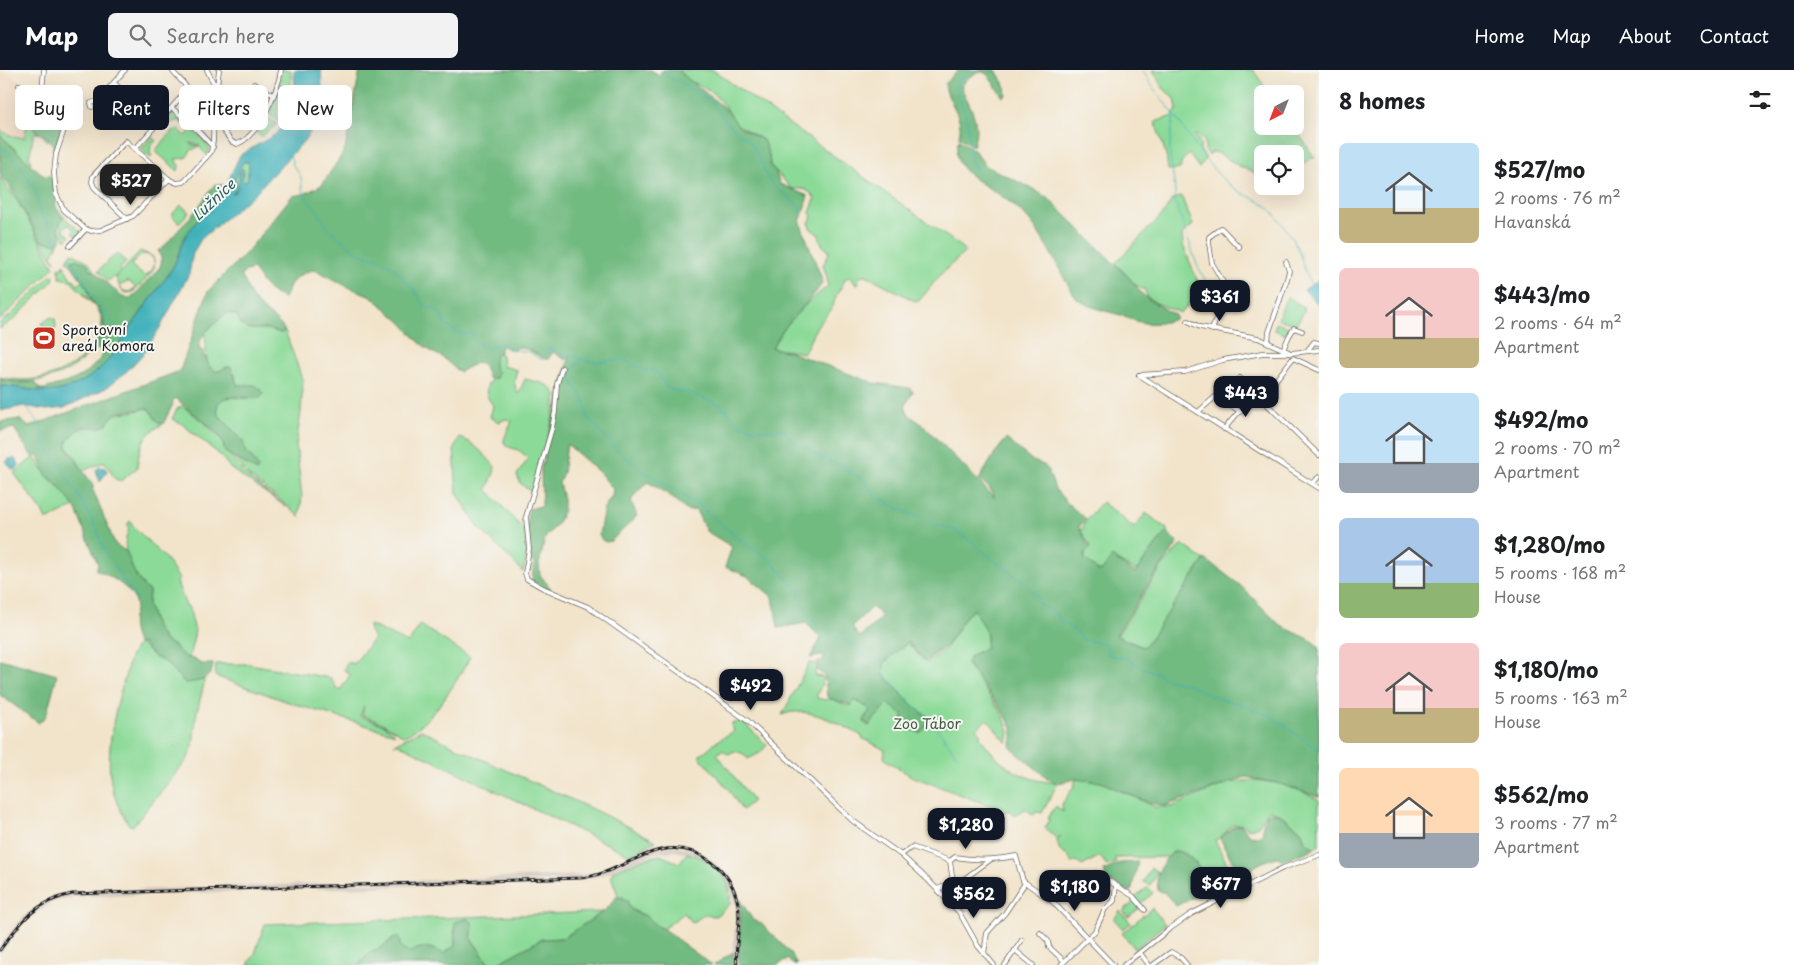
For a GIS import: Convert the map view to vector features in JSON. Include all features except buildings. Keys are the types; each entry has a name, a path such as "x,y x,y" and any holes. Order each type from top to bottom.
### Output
{"street":[{"path":"42,85 44,70"},
{"path":"116,85 114,83 125,70"},
{"path":"169,111 187,89 172,70"},
{"path":"207,70 217,85"},
{"path":"217,85 219,70"},
{"path":"268,106 274,95 281,70"},
{"path":"254,84 274,95"},
{"path":"172,108 213,147"},
{"path":"63,130 56,154 54,184 56,194 64,210 86,229 101,230 128,219 142,209 169,179"},
{"path":"136,149 153,130"},
{"path":"205,138 209,137 214,130"},
{"path":"128,219 95,188 92,182 93,176 125,141 169,179 179,183 185,181 210,155 213,147 214,130"},
{"path":"223,130 232,142 237,144 242,142 252,130"},
{"path":"1212,330 1227,289 1212,263 1208,243 1209,237 1221,228 1239,247"},
{"path":"70,246 86,229"},
{"path":"1268,342 1269,332 1289,271 1286,262"},
{"path":"1188,321 1212,330 1258,338 1319,370"},
{"path":"1283,350 1294,328 1302,331"},
{"path":"1307,351 1311,344 1314,342 1319,343"},
{"path":"1319,350 1292,355 1262,353 1223,360 1185,372 1139,375 1319,488"},
{"path":"1224,429 1240,411 1260,399 1270,388 1292,355"},
{"path":"562,368 557,384 554,421 526,517 529,547 525,573 527,579 543,588 588,606 744,718 853,821 901,855 937,889 959,912 975,942 994,965"},
{"path":"1240,378 1319,455"},
{"path":"1198,412 1215,397 1240,411"},
{"path":"1312,483 1319,477"},
{"path":"901,855 908,848 913,848 950,861"},
{"path":"1124,965 1191,914 1282,868 1319,855"},
{"path":"950,861 955,857 967,860 990,860 1016,856 1025,883 1050,900 1113,965"},
{"path":"937,889 969,876 990,860"},
{"path":"950,861 953,883"},
{"path":"1050,900 1066,884 1096,873 1133,896 1145,910"},
{"path":"984,954 987,933 1025,883"},
{"path":"1060,965 1095,931 1105,909 1114,901 1116,886"},
{"path":"1040,933 1048,941 1049,947 1064,961"},
{"path":"1005,965 1022,940"},
{"path":"1015,950 1033,965"},
{"path":"1154,965 1171,952 1187,965"},
{"path":"1140,953 1149,965"}],"shaded area":[{"path":"0,72 12,75 19,83 15,85 15,130 26,130 24,139 9,135 0,130"},
{"path":"675,846 695,850 708,857 732,881 741,907 738,945 739,965 734,965 736,908 728,884 720,873 706,861 694,855 674,851 654,853 600,876 581,880 73,897 53,902 32,915 21,925 0,954 0,946 18,922 29,912 52,898 72,892 580,875 598,872 653,848"}],"green space":[{"path":"282,70 291,70 291,85 278,85"},
{"path":"360,70 651,70 659,75 663,70 677,70 728,111 739,127 763,140 769,155 770,165 776,172 780,184 808,196 800,222 823,282 789,322 772,348 787,351 874,383 910,388 913,392 905,406 909,415 923,425 995,498 989,487 979,480 1006,439 1033,461 1044,465 1048,470 1055,489 1068,504 1086,519 1079,527 1090,549 1085,553 1084,558 1098,571 1102,571 1112,557 1135,573 1166,532 1178,543 1116,635 1121,639 1143,647 1146,645 1205,559 1241,586 1281,626 1309,639 1319,647 1319,797 1277,783 1246,777 1165,806 1147,802 1101,782 1076,779 1058,783 1051,781 1011,748 1012,728 1007,718 967,663 970,656 986,648 987,634 974,609 966,616 946,646 925,662 908,642 885,662 883,674 917,709 931,720 921,732 919,733 900,723 904,715 888,704 869,725 864,721 870,709 855,700 851,705 827,697 825,676 817,670 825,655 810,658 821,638 806,623 778,628 773,597 747,576 725,567 732,547 706,531 696,510 687,511 669,495 648,482 637,492 631,501 637,516 611,541 606,542 602,540 599,534 604,508 612,496 613,489 600,473 567,444 563,473 559,483 563,499 563,511 558,523 545,538 539,564 540,575 552,590 547,589 532,581 534,562 528,559 527,520 529,509 541,506 542,504 541,469 570,355 566,360 553,352 548,359 545,359 527,349 518,347 514,351 502,346 500,347 500,353 496,355 494,360 494,367 498,373 496,378 489,379 483,365 478,362 459,372 442,357 419,342 401,322 371,296 313,270 299,276 291,283 284,298 269,290 253,269 246,271 241,276 255,302 278,322 285,331 281,333 267,329 248,329 241,324 237,315 232,313 225,314 208,329 200,344 199,350 202,350 210,368 218,372 226,367 231,367 237,385 255,385 264,393 260,398 232,397 220,402 217,406 218,414 243,441 245,451 250,455 258,468 257,471 225,452 222,440 218,435 176,398 172,402 173,404 163,424 158,422 148,408 121,412 116,413 106,425 101,427 81,427 67,441 67,447 94,487 92,488 115,544 127,552 135,573 149,591 148,605 156,628 165,641 174,646 185,657 194,659 201,664 213,664 207,677 199,681 185,683 165,662 153,656 143,644 138,644 134,635 132,621 136,606 130,592 107,575 96,570 98,564 74,506 55,482 47,476 37,455 33,458 14,428 0,431 0,422 19,419 29,427 180,371 208,291 247,252 292,196 304,194 322,185 345,150 349,130 352,130 352,113","holes":["872,607 882,617 860,637 853,629 853,625"]},
{"path":"678,70 713,70 959,245 965,252 941,274 919,301 915,301 866,275 860,276 857,285 849,277 846,278 836,296 832,309 817,326 804,353 771,348 796,314 828,286 823,265 829,253 822,245 819,235 810,228 809,223 815,199 805,190 792,189 770,165 769,155 763,140 735,123 727,109 713,93 685,78"},
{"path":"959,70 996,70 1005,86 1006,95 1003,97 987,74 980,71 969,77 961,87 974,116 976,130 973,146 959,137 959,119 947,93 945,83"},
{"path":"1153,70 1253,70 1264,85 1254,85 1254,135 1299,135 1315,158 1311,158 1304,163 1304,145 1254,145 1254,173 1218,153 1212,152 1209,155 1205,151 1205,142 1196,134 1201,144 1200,150 1206,158 1199,168 1189,154 1182,161 1180,169 1168,170 1166,154 1155,122 1173,116 1177,109 1175,99 1163,88"},
{"path":"278,87 278,120 268,114"},
{"path":"174,113 179,117 179,121 174,121 171,124 169,119"},
{"path":"268,118 277,124 261,137 255,131 268,130"},
{"path":"177,128 186,136 190,131 189,130 194,130 210,150 207,155 199,147 200,145 190,143 191,145 199,146 192,149 186,158 175,159 179,166 178,171 155,151 173,130 173,132"},
{"path":"0,130 9,135 24,138 26,130 36,130 41,134 34,133 29,158 31,159 30,164 0,135"},
{"path":"36,130 60,130 55,149 52,148 54,146 49,138"},
{"path":"0,135 30,164 46,177 48,175 52,179 57,202 55,203 63,216 58,229 62,238 58,244 41,241 9,185 0,175"},
{"path":"152,137 156,141 151,145 150,153 152,155 150,158 141,149"},
{"path":"959,140 974,150 986,166 1049,199 1129,278 1145,297 1176,316 1175,319 1167,322 1144,323 1104,311 1077,299 1029,220 1000,195 968,174 962,167 958,159 957,150"},
{"path":"243,162 248,162 249,166 247,180 245,182 242,179 244,173 239,174 238,189 232,195 235,178"},
{"path":"125,171 137,171 141,176 133,186 125,187 120,182 120,177"},
{"path":"0,177 18,202 54,267 0,320"},
{"path":"215,184 228,186 188,232 169,273 108,360 99,369 78,384 56,391 0,386 0,380 23,383 35,382 40,389 44,389 77,378 90,369 103,355 99,349 94,349 104,331 104,319 100,309 92,301 87,288 70,263 76,259 86,263 91,270 122,297 133,297 160,267 162,260 158,250 161,250 197,209"},
{"path":"1182,196 1193,225 1182,234 1183,245 1200,290 1181,313 1156,303 1147,297 1145,290 1137,286 1115,263 1163,214 1172,200"},
{"path":"181,205 189,212 179,223 173,217 173,213"},
{"path":"63,216 80,231 76,236 72,233 74,230 69,225 63,227 64,231 70,236 66,240 58,228"},
{"path":"41,241 58,244 52,256 55,262"},
{"path":"140,251 152,256 144,254 131,265 145,277 153,269 150,275 134,291 130,293 124,292 120,287 124,291 129,292 136,288 127,280 128,282 119,286 116,278"},
{"path":"72,253 87,261 95,272 73,260 70,263 67,261"},
{"path":"117,253 126,262 115,278 113,277 108,281 98,271"},
{"path":"64,264 72,280 74,279 78,285 82,281 92,301 69,280 60,278 59,267 62,268"},
{"path":"54,275 53,281 13,320 0,329 0,323 11,315 50,276"},
{"path":"83,294 99,310 103,321 100,338 86,356 65,372 53,377 27,381 0,379 0,377 26,380 51,375 63,371 84,356 98,339 102,323 100,314"},
{"path":"1287,296 1305,309 1296,325 1278,319"},
{"path":"228,313 237,316 239,321 252,329 267,329 281,333 285,331 303,381 296,445 302,497 299,517 249,476 234,457 257,471 253,460 245,452 243,441 218,414 218,403 222,399 232,397 248,399 236,383 235,374 223,369 217,372 207,364 205,333"},
{"path":"51,317 55,319 56,326 54,331 49,333 41,324"},
{"path":"1276,323 1290,328 1287,335 1274,330"},
{"path":"498,353 502,355 503,366 517,370 514,381 517,393 519,393 525,379 547,385 556,395 552,422 530,491 520,483 517,475 528,459 524,454 507,446 504,442 512,421 506,419 499,422 490,417 493,406 487,396 487,386 496,378 498,373 495,368 494,358"},
{"path":"182,406 203,421 222,440 225,452 245,474 285,506 231,469 220,455 182,424 172,419 177,409"},
{"path":"148,408 158,422 163,424 150,433 143,442 137,468 121,481 115,479 105,462 82,470 66,445 73,433 83,428 107,424 117,414"},
{"path":"459,438 474,445 495,467 487,489 524,529 527,553 523,572 479,528 457,493 454,449"},
{"path":"34,457 47,476 68,496 74,507 46,520 42,511 14,473"},
{"path":"1102,502 1134,528 1146,513 1167,529 1136,571 1113,558 1102,572 1085,560 1085,553 1091,547 1081,531 1087,519"},
{"path":"131,521 133,526 166,559 179,579 177,582 186,606 189,607 195,631 189,659 165,641 156,628 148,605 149,591 135,575 126,552 128,523"},
{"path":"1182,544 1204,560 1146,645 1143,647 1117,636 1160,569"},
{"name":"Zoo Tábor","path":"974,609 987,634 986,648 970,656 967,664 1004,717 1009,732 1007,743 987,719 976,729 980,733 980,737 996,756 1013,770 1033,779 1058,783 1042,813 1037,812 1033,815 1026,809 1013,815 1010,810 1006,812 911,776 886,760 884,757 885,750 862,738 862,736 854,731 823,717 801,712 791,712 782,715 809,663 815,664 820,660 815,672 816,676 823,677 824,679 817,698 832,699 848,706 852,705 854,700 871,709 864,721 869,726 874,719 879,667 907,643 927,663 944,650 966,616"},
{"path":"419,624 470,657 458,679 433,713 414,730 404,736 382,723 362,715 364,706 360,716 384,725 395,734 294,704 215,676 216,664 249,664 331,678 337,689 341,689 350,675 344,670 347,662 354,664 374,638 370,632 369,625 408,643"},
{"path":"140,643 153,656 165,662 185,683 204,680 204,684 196,716 193,746 187,760 133,826 129,825 115,797 111,783 110,753 114,721 128,663"},
{"path":"0,659 57,675 46,716 39,723 0,695"},
{"path":"742,721 767,745 760,753 748,759 744,754 735,751 728,754 722,750 717,754 753,801 742,810 729,790 699,756 716,742 734,731 731,724"},
{"path":"421,730 656,841 630,855 398,744 394,744"},
{"path":"1076,779 1101,782 1156,807 1171,807 1228,783 1254,780 1277,783 1301,791 1319,800 1319,846 1313,847 1304,838 1302,831 1282,816 1269,810 1258,826 1250,829 1241,824 1232,825 1220,838 1215,840 1237,884 1218,894 1214,894 1207,886 1196,863 1185,853 1173,852 1168,857 1116,858 1114,859 1117,862 1107,866 1100,856 1082,866 1076,861 1072,863 1069,857 1060,851 1057,841 1061,836 1057,839 1045,828 1049,821 1048,818 1056,806 1063,812 1062,804 1073,788"},
{"path":"1272,812 1279,814 1302,831 1304,841 1314,849 1283,861 1278,857 1268,860 1253,867 1241,878 1220,838 1233,827 1240,825 1249,835 1259,836 1263,833 1263,824 1267,814"},
{"path":"1178,851 1197,865 1208,887 1204,892 1176,906 1164,892 1158,891 1157,878 1165,860 1171,854"},
{"path":"687,853 700,857 712,865 727,882 730,904 716,916 703,915 693,923 684,913 663,929 657,927 644,915 632,910 623,897 619,898 611,876 613,871 643,859 660,855 679,863"},
{"path":"1138,862 1131,892 1107,880 1104,871 1120,863"},
{"path":"1151,868 1158,872 1150,885 1143,882"},
{"path":"1148,887 1153,893 1140,904 1135,898"},
{"path":"616,897 627,900 633,911 644,915 712,965 358,965 370,953 398,936 400,947 407,952 426,948 444,953 455,946 455,922 467,919 471,921 473,926 471,939 489,964 496,964 542,939 563,938 603,912"},
{"path":"739,899 753,920 761,923 792,955 797,965 794,965 787,959 778,965 739,965 738,948 741,916"},
{"path":"1135,901 1141,907 1128,917 1123,911"},
{"path":"1152,908 1165,924 1135,949 1122,933"},
{"path":"1120,911 1131,923 1123,929 1114,919"},
{"path":"603,912 563,938 542,939 496,964 489,964 471,938 472,933 454,930 455,946 444,953 426,948 407,952 400,947 400,940 395,937 370,953 358,965 248,965 255,953 265,924"},
{"path":"733,952 734,965 714,965"}],"water":[{"path":"294,70 321,70 322,85 295,85"},
{"path":"279,130 311,130 303,142 253,195 201,239 193,253 189,274 161,326 144,353 125,373 106,388 64,408 47,410 24,406 0,411 0,386 56,391 78,384 108,360 169,273 188,232 228,186 229,179 240,155 276,134","holes":["243,162 248,162 247,180 245,182 242,179 244,170 242,168 239,174 238,189 232,195 237,187 235,178"]},
{"path":"1319,281 1319,305 1304,290"},
{"path":"14,458 19,466 15,470 6,462"},
{"path":"99,467 105,468 107,471 100,482 96,470"}],"waterway":[{"path":"660,70 710,101 728,123 753,145 768,179 776,188 798,205 803,215"},
{"path":"970,70 958,82 956,87 967,120 971,161 979,173"},
{"path":"1143,70 1154,89 1218,175 1237,190 1269,208 1287,230 1296,245 1312,286"},
{"path":"1174,117 1170,148 1175,201 1197,265 1213,294 1218,308"},
{"path":"0,148 5,150 21,165 36,192 39,209 58,243"},
{"path":"290,155 293,165 301,177 306,198 316,209 327,227 359,254 377,258 395,268 413,288 426,307 434,309 442,317 444,324 461,334 471,333 475,341 487,349 499,344 508,349 529,352 542,360 549,348 561,354 567,354 588,361 598,362 623,359 645,371 653,370 658,373 666,387 679,392 689,392 722,405 723,409 727,410 743,426 773,431 781,429 800,445 808,448 816,455 844,466 851,473 863,479 875,497 890,503 900,510 928,519 935,525 956,530 1022,580 1033,591 1039,604 1056,614 1067,626 1077,632 1083,640 1104,643 1107,646 1108,655 1126,658 1166,679 1191,685 1210,696 1247,706 1271,716 1319,750"},
{"path":"70,258 123,342"},
{"path":"581,359 572,371 571,380 585,401 587,417 616,449 638,468 697,504 739,539 769,559 797,589 807,613 817,626 825,632 850,643 876,665 929,722"},
{"path":"27,407 42,430 45,445 71,483 93,521 107,557"},
{"path":"113,565 137,599"},
{"path":"936,729 942,734 957,756"}],"railway":[{"path":"0,950 30,914 48,902 72,894 581,878 615,868 646,854 678,849 695,853 713,863 726,876 732,887 737,898 739,912 736,950 737,965"}],"place":[{"name":"Sportovní areál Komora","path":"44,338"}],"water label":[{"name":"Lužnice","path":"214,200"}]}
